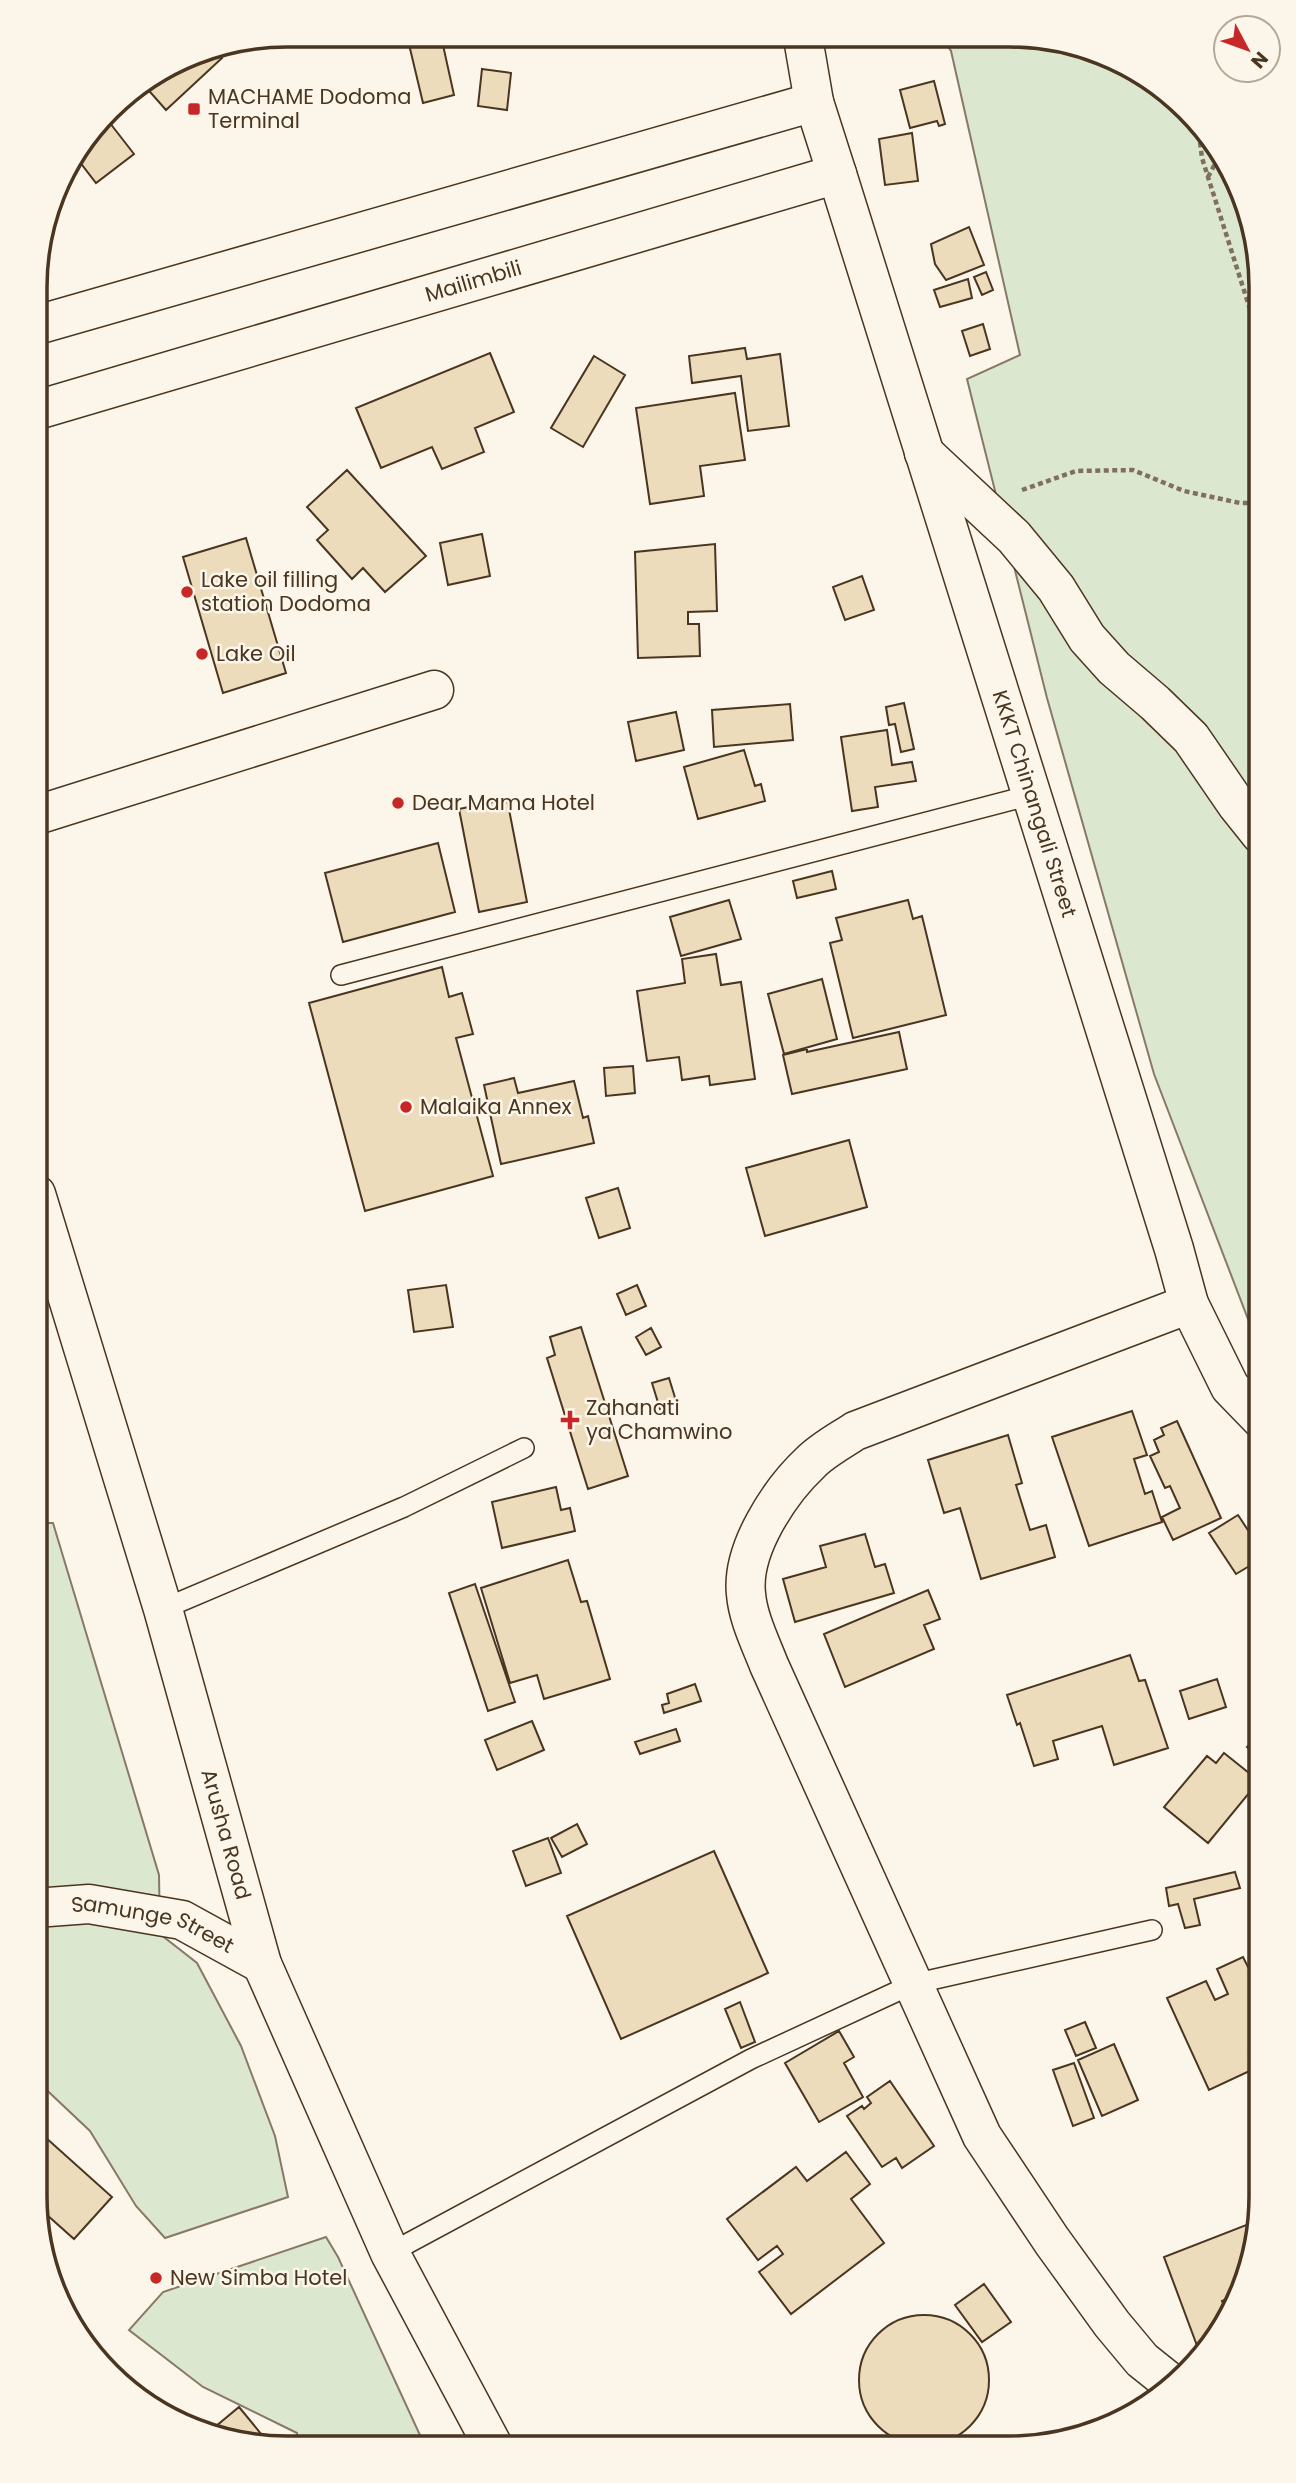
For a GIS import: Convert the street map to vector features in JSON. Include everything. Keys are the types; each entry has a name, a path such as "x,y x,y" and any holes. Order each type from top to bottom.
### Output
{"main road":[{"path":"805,47 814,102 837,174"},
{"path":"47,322 814,102"},
{"name":"Mailimbili","path":"47,407 837,174"},
{"name":"KKKT Chinangali Street","path":"837,174 1174,1249 1188,1304 1230,1387 1248,1406"},
{"path":"924,452 1014,537 1056,588 1087,638 1114,668 1191,738 1249,820"},
{"path":"47,812 434,690"},
{"name":"Arusha Road","path":"47,1230 163,1609 262,1964 390,2253 488,2436"},
{"path":"1164,2378 1142,2360 1112,2323 1052,2241 982,2136 769,1665 751,1618 746,1593 746,1569 760,1532 786,1489 812,1461 855,1431 1188,1304"},
{"name":"Samunge Street","path":"47,1907 89,1904 182,1920 262,1964"}],"lane":[{"path":"341,975 1031,795"},
{"path":"163,1609 404,1507 524,1448"},
{"path":"390,2253 751,2059 914,1984 1152,1930"}],"path":[{"path":"1200,144 1202,158 1249,305"},
{"path":"1209,177 1215,165"},
{"path":"980,506 1076,471 1133,470 1184,491 1249,503"}],"green space":[{"path":"948,47 1040,49 1086,60 1115,72 1142,88 1167,107 1189,129 1208,154 1224,181 1236,210 1244,241 1249,288 1248,1320 1154,1074 1047,698 967,379 1020,355"},
{"path":"47,1523 53,1523 159,1875 160,1934 197,1963 241,2046 275,2136 288,2197 165,2238 136,2206 90,2131 47,2090"},
{"path":"326,2237 338,2257 420,2436 297,2436 297,2433 203,2387 129,2330 163,2292"}],"building":[{"path":"410,47 443,47 454,95 423,103"},
{"path":"222,58 166,110 150,91 181,72"},
{"path":"482,69 511,73 507,110 478,106"},
{"path":"934,81 945,124 939,126 937,121 910,128 900,90"},
{"path":"111,125 134,154 96,183 81,164"},
{"path":"912,133 918,181 885,185 879,139"},
{"path":"969,227 984,265 946,280 935,264 931,244"},
{"path":"986,272 993,290 982,295 974,277"},
{"path":"968,279 972,298 940,307 934,290"},
{"path":"983,324 990,349 970,356 962,331"},
{"path":"745,348 747,359 780,354 789,426 748,431 741,376 692,383 689,356"},
{"path":"490,353 514,412 475,428 484,452 442,469 432,447 381,468 356,408"},
{"path":"594,356 625,375 583,447 551,428"},
{"path":"735,393 745,460 700,466 704,496 650,504 636,408"},
{"path":"347,470 426,556 385,592 363,568 352,579 317,540 328,530 307,507"},
{"path":"482,534 490,576 448,585 440,543"},
{"path":"246,538 286,673 223,693 183,557"},
{"path":"715,544 717,611 688,612 688,624 699,624 700,656 638,658 635,552"},
{"path":"862,576 874,610 845,620 833,587"},
{"path":"904,703 914,749 901,752 895,724 889,725 886,707"},
{"path":"790,704 793,740 714,747 712,710"},
{"path":"676,712 684,750 636,761 628,722"},
{"path":"887,730 892,765 912,762 916,781 875,787 878,807 852,811 841,737"},
{"path":"744,750 755,786 761,784 765,801 698,819 684,767"},
{"name":"Dear Mama Hotel","path":"507,799 527,902 479,912 459,809"},
{"name":"Dear Mama Hotel","path":"438,843 455,912 343,942 325,873"},
{"path":"832,871 836,889 797,898 793,881"},
{"path":"729,900 741,939 681,956 670,917"},
{"path":"908,900 913,919 922,916 946,1015 853,1038 830,943 842,940 836,918"},
{"path":"716,954 721,985 741,982 755,1079 710,1085 709,1076 682,1080 679,1057 647,1061 637,991 685,983 682,959"},
{"name":"Malaika Annex","path":"442,967 449,997 462,993 473,1034 456,1038 493,1176 365,1211 309,1003"},
{"path":"822,979 837,1039 784,1054 768,994"},
{"path":"899,1032 907,1069 792,1094 783,1055"},
{"path":"633,1066 635,1093 606,1096 604,1068"},
{"path":"514,1078 518,1093 574,1081 583,1118 588,1116 594,1143 501,1164 484,1085"},
{"path":"849,1140 867,1207 765,1236 746,1168"},
{"path":"618,1188 630,1228 599,1238 586,1198"},
{"path":"446,1285 453,1327 414,1332 408,1290"},
{"path":"637,1285 646,1306 626,1315 617,1294"},
{"path":"581,1327 628,1476 588,1489 547,1358 555,1355 550,1337"},
{"path":"651,1328 661,1347 646,1355 636,1337"},
{"path":"669,1378 677,1404 660,1409 652,1383"},
{"path":"1132,1411 1147,1455 1134,1459 1145,1494 1152,1491 1162,1522 1089,1546 1052,1437"},
{"path":"1177,1421 1221,1518 1173,1540 1162,1517 1180,1508 1170,1486 1165,1488 1150,1456 1159,1452 1154,1440 1164,1435 1161,1428"},
{"path":"1008,1435 1022,1483 1016,1485 1030,1530 1046,1525 1055,1557 981,1579 960,1508 944,1513 928,1460"},
{"path":"556,1487 561,1510 570,1508 575,1531 502,1548 492,1502"},
{"path":"1238,1515 1248,1531 1248,1567 1236,1574 1209,1533"},
{"path":"865,1534 875,1567 885,1564 894,1593 795,1622 783,1579 826,1567 820,1546"},
{"path":"568,1560 581,1602 587,1601 610,1679 544,1699 537,1675 510,1683 481,1588"},
{"path":"475,1584 515,1702 488,1711 449,1593"},
{"path":"928,1590 940,1619 924,1625 934,1649 845,1687 824,1634"},
{"path":"1130,1655 1139,1681 1145,1680 1168,1748 1114,1765 1102,1726 1053,1741 1058,1759 1034,1766 1020,1723 1017,1725 1007,1695"},
{"path":"1217,1679 1226,1707 1189,1719 1180,1691"},
{"path":"695,1684 701,1701 664,1713 662,1705 669,1703 667,1694"},
{"path":"532,1721 544,1750 497,1770 485,1740"},
{"path":"676,1729 680,1741 640,1754 635,1742"},
{"path":"1224,1753 1248,1772 1248,1794 1208,1843 1164,1807 1207,1756 1216,1763"},
{"path":"577,1824 587,1844 562,1857 551,1838"},
{"path":"548,1838 561,1873 526,1886 513,1851"},
{"path":"714,1851 768,1973 621,2039 567,1916"},
{"path":"1235,1872 1240,1888 1194,1899 1200,1925 1185,1928 1178,1904 1169,1906 1166,1888"},
{"path":"1243,1957 1248,1967 1248,2072 1209,2090 1167,1998 1206,1981 1215,2000 1228,1994 1217,1969"},
{"path":"740,2002 755,2042 741,2048 725,2009"},
{"path":"1085,2022 1096,2048 1076,2056 1065,2030"},
{"path":"839,2031 854,2057 844,2063 863,2097 819,2122 785,2063"},
{"path":"1114,2044 1138,2100 1102,2116 1078,2060"},
{"path":"1074,2063 1094,2118 1073,2126 1053,2070"},
{"path":"890,2081 934,2146 902,2168 896,2158 882,2167 847,2116 862,2106 864,2109 871,2103 867,2097"},
{"path":"47,2139 112,2197 74,2239 48,2216"},
{"path":"846,2152 870,2184 851,2199 884,2243 791,2314 759,2272 783,2254 777,2246 758,2260 727,2219 796,2167 807,2181"},
{"path":"1246,2225 1236,2273 1225,2300 1197,2345 1164,2257"},
{"path":"984,2284 1011,2322 982,2342 955,2305"},
{"path":"911,2316 937,2316 960,2326 978,2344 988,2367 988,2393 984,2405 970,2426 956,2436 892,2436 870,2416 860,2393 860,2367 870,2344 888,2326"},
{"path":"239,2407 261,2434 225,2428 217,2425"}],"place":[{"name":"MACHAME Dodoma Terminal","path":"194,109"},
{"name":"Lake oil filling station Dodoma","path":"187,592"},
{"name":"Lake Oil","path":"202,654"},
{"name":"Dear Mama Hotel","path":"398,803"},
{"name":"Malaika Annex","path":"406,1107"},
{"name":"Zahanati ya Chamwino","path":"570,1420"},
{"name":"New Simba Hotel","path":"156,2278"}]}
